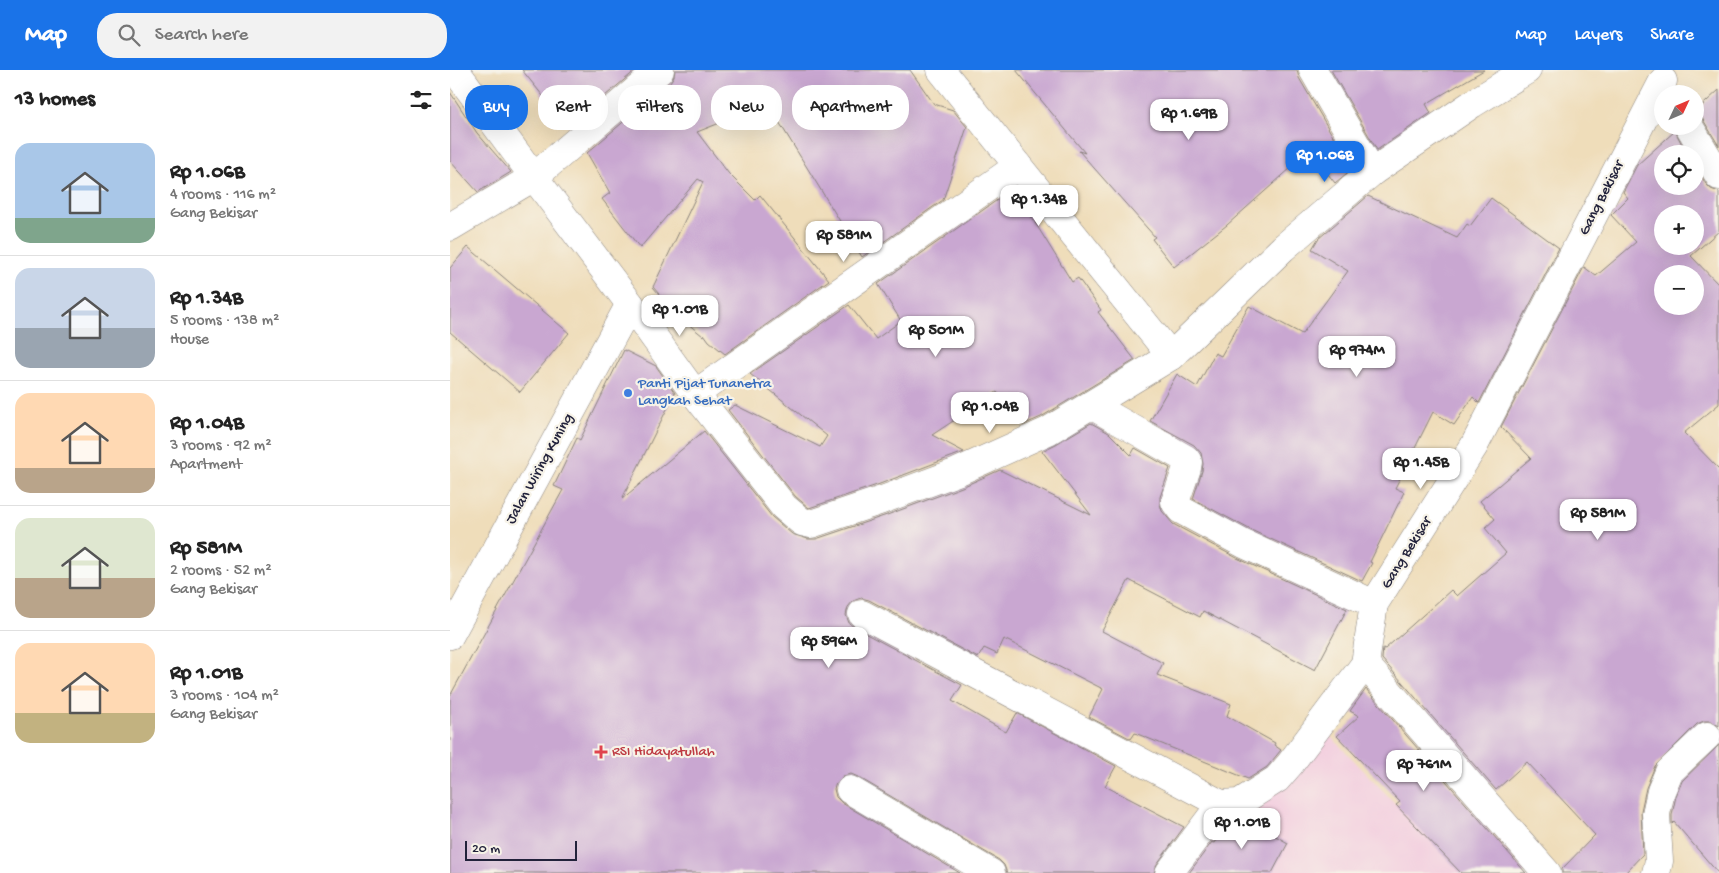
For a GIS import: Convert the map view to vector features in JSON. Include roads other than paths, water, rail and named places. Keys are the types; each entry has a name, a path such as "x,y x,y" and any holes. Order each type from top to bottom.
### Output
{"street":[{"path":"456,70 695,394 784,507 799,520 807,524 817,524 956,472 1048,432 1171,356 1283,248 1372,172 1472,104 1527,70"},
{"path":"450,227 534,177 660,70"},
{"path":"942,70 1171,356"},
{"path":"1313,70 1372,172"},
{"name":"Gang Bekisar","path":"1220,804 1239,803 1277,779 1365,664 1374,604 1474,446 1663,82"},
{"path":"1694,135 1719,176"},
{"path":"695,394 1018,166"},
{"name":"Jalan Wiring Kuning","path":"450,635 630,304"},
{"path":"1091,405 1186,459 1188,462 1187,468 1175,502 1181,510 1244,544 1374,604"},
{"path":"862,614 1220,804 1168,873"},
{"path":"1365,664 1547,873"},
{"path":"1656,873 1659,861 1656,814 1661,791 1669,772 1707,736"},
{"path":"850,790 991,873"}],"place":[{"name":"Panti Pijat Tunanetra Langkah Sehat","path":"628,393"},
{"name":"RSI Hidayatullah","path":"601,752"}]}
